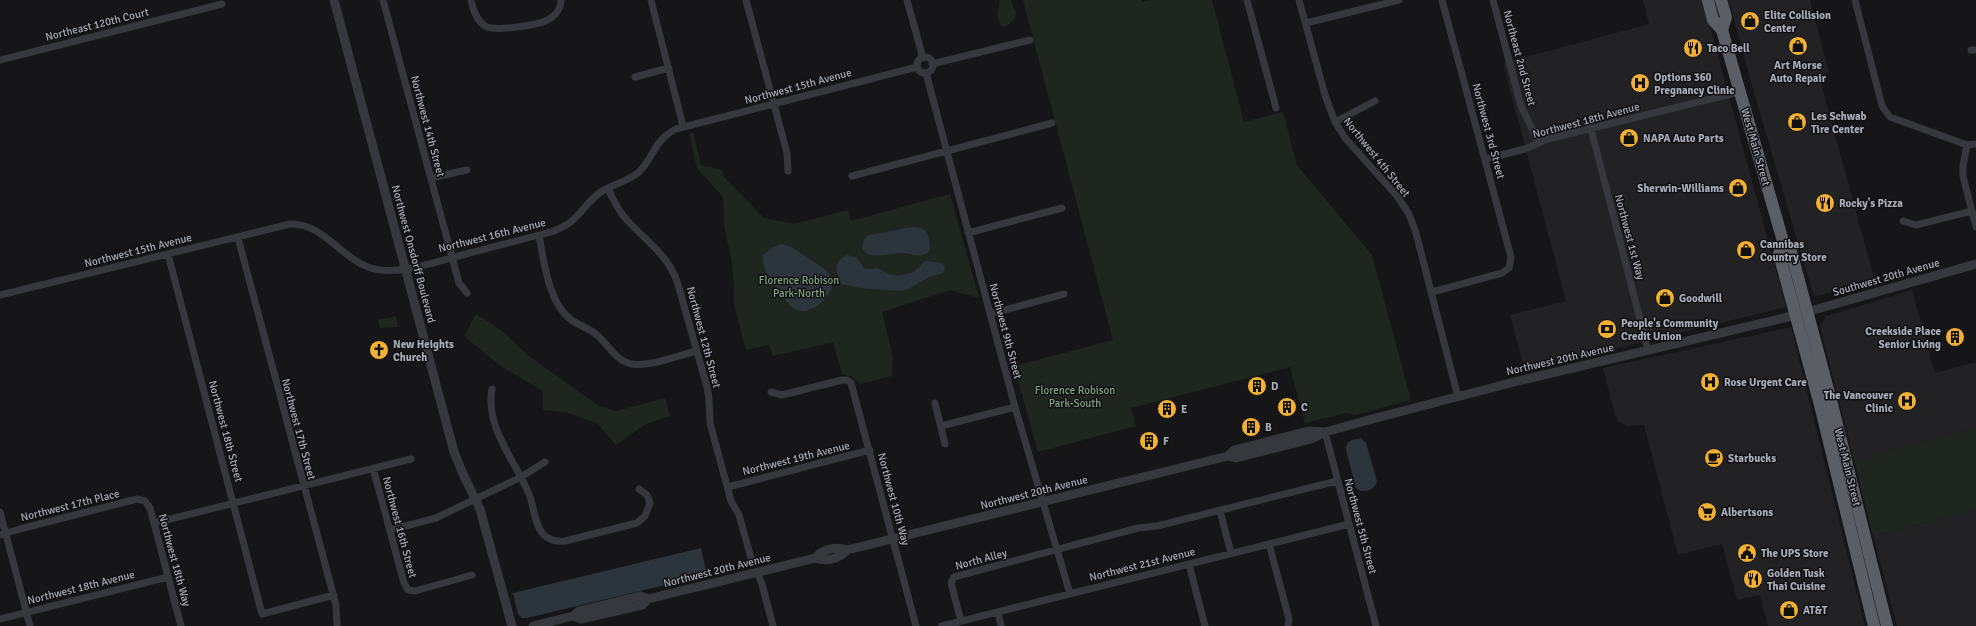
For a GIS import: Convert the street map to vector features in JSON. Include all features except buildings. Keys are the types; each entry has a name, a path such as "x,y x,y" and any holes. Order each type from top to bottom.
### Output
{"highway":[{"name":"West Main Street","path":"1708,0 1713,20 1722,30 1783,241 1791,250 1820,405 1874,626"},
{"name":"West Main Street","path":"1721,0 1726,17 1722,30"},
{"name":"West Main Street","path":"1802,313 1887,626"}],"street":[{"name":"Northwest Onsdorff Boulevard","path":"334,0 454,452 462,474 480,509 512,626"},
{"name":"Northwest 14th Street","path":"384,0 459,282 467,293"},
{"path":"471,0 475,16 488,27 498,28 540,23 551,19 558,10 561,0"},
{"path":"650,0 683,126"},
{"path":"746,0 787,153 788,171"},
{"path":"907,0 923,58"},
{"path":"1247,0 1276,108"},
{"name":"Northwest 4th Street","path":"1299,0 1325,95 1335,122 1345,138 1397,196 1409,214 1416,233 1432,292 1458,397"},
{"path":"1306,23 1399,0"},
{"name":"Northwest 3rd Street","path":"1432,292 1495,276 1509,268 1511,257 1442,0"},
{"name":"Northeast 2nd Street","path":"1493,0 1521,106 1539,143"},
{"path":"1855,0 1882,106 1889,119 1967,145 1976,144"},
{"name":"Northeast 120th Court","path":"0,60 222,4"},
{"path":"932,64 1030,40"},
{"path":"923,58 930,59 932,64 931,70 926,73 920,71 917,67 919,60 923,58"},
{"name":"Northwest 15th Avenue","path":"683,126 773,105 917,67"},
{"path":"635,77 669,68"},
{"name":"Northwest 9th Street","path":"926,73 1015,407 1070,594"},
{"name":"Northwest 18th Avenue","path":"1485,159 1525,149 1539,143 1591,129 1739,92"},
{"path":"1335,122 1375,101"},
{"path":"852,176 1052,123"},
{"name":"Northwest 16th Avenue","path":"280,226 301,223 319,232 352,258 372,269 391,270 406,268 539,236 554,231 569,223 587,203 608,189 639,172 662,138 683,126"},
{"name":"Northwest 1st Way","path":"1591,129 1648,350"},
{"path":"1967,145 1962,171 1976,227"},
{"path":"431,178 467,170"},
{"name":"Northwest 12th Street","path":"608,189 622,215 652,244 671,268 680,289 709,399 710,423 731,501 744,528 751,558"},
{"path":"968,233 1062,208"},
{"path":"1903,221 1916,225 1972,211"},
{"name":"Northwest 15th Avenue","path":"0,295 238,238 280,226"},
{"path":"539,236 552,289 563,312 575,322 597,335 615,356 626,362 636,364 649,363 697,351"},
{"name":"Northwest 17th Street","path":"238,238 303,486 334,595 337,612 337,626"},
{"name":"Northwest 18th Street","path":"168,254 262,614 334,595"},
{"name":"Southwest 20th Avenue","path":"1802,313 1976,264"},
{"path":"990,314 1064,294"},
{"name":"Northwest 20th Avenue","path":"533,626 573,616 581,619 642,605 648,599 815,558 821,552 839,547 847,550 893,540 1228,456 1234,450 1309,431 1324,432 1458,397 1802,313"},
{"name":"Northwest 10th Way","path":"771,392 782,395 847,380 853,387 916,626"},
{"path":"492,390 490,402 499,437 530,497 539,528 549,539 565,541 636,523 645,516 650,503 647,495 639,489"},
{"path":"935,403 945,444"},
{"path":"941,426 1015,407"},
{"name":"Northwest 5th Street","path":"1324,432 1376,626"},
{"name":"Northwest 19th Avenue","path":"728,487 870,450"},
{"path":"154,523 411,459"},
{"path":"390,530 436,518 521,477 545,462"},
{"name":"Northwest 16th Street","path":"373,468 404,583 408,590 415,591 472,575"},
{"name":"North Alley","path":"961,621 951,583 954,577 1138,528 1157,526 1337,481"},
{"name":"Northwest 17th Place","path":"3,534 20,528 137,499 145,501"},
{"name":"Northwest 18th Way","path":"145,501 149,505 181,626"},
{"path":"1220,510 1231,553"},
{"path":"0,512 3,534 30,626"},
{"name":"Northwest 21st Avenue","path":"942,626 1349,524"},
{"path":"1268,544 1286,606 1288,626"},
{"path":"1189,564 1205,626"},
{"path":"757,572 762,584 773,626"},
{"name":"Northwest 18th Avenue","path":"0,619 168,577"},
{"path":"998,612 1002,626"}],"shaded area":[{"path":"1643,0 1703,0 1786,307 1525,371 1510,315 1566,301 1503,63 1649,24"},
{"path":"1729,0 1810,0 1829,73 1819,76 1875,281 1814,297 1750,79"},
{"path":"912,227 921,228 927,233 930,249 926,254 918,256 906,253 870,255 862,248 864,239 869,235"},
{"path":"782,244 793,248 821,266 831,278 831,290 822,302 810,310 797,310 792,307 773,283 765,270 763,255 773,247"},
{"path":"847,255 856,257 866,269 878,268 889,274 898,276 914,272 925,261 941,263 945,267 943,273 931,276 910,288 901,291 860,288 842,284 838,275 837,264"},
{"name":"The Vancouver Clinic","path":"1912,290 1935,373 1976,362 1976,428 1854,460 1820,327 1826,316"},
{"path":"1791,327 1865,626 1768,626 1760,595 1737,600 1722,544 1678,555 1644,425 1627,426 1619,422 1615,415 1603,368"},
{"path":"1361,438 1366,443 1377,481 1375,486 1366,491 1360,491 1356,488 1346,450 1349,442"},
{"path":"1976,509 1976,626 1897,626 1873,536"},
{"path":"701,548 707,575 527,618 522,618 518,614 513,593"}],"green space":[{"path":"1000,0 1011,0 1016,13 1015,18 1007,26 1001,26 997,15"},
{"name":"Florence Robison Park-South","path":"1023,0 1142,0 1142,2 1150,0 1212,0 1244,122 1283,112 1297,165 1372,255 1411,400 1355,415 1346,413 1305,423 1290,367 1131,408 1136,426 1038,452 1014,366 1113,340"},
{"name":"Florence Robison Park-North","path":"693,132 701,165 722,170 724,177 764,218 794,224 848,210 851,221 950,194 979,298 950,290 882,312 893,358 892,376 860,384 853,377 842,374 833,342 773,356 769,345 746,350 734,304 732,263 724,225 723,197 697,168 689,134"},
{"path":"476,314 501,330 529,356 599,406 616,411 665,398 670,416 646,424 616,445 597,423 565,412 543,410 543,391 499,365 464,336"},
{"path":"396,316 398,327 380,328 378,320"},
{"path":"1976,428 1976,509 1873,536 1854,460"}],"place":[{"name":"Elite Collision Center","path":"1750,21"},
{"name":"Art Morse Auto Repair","path":"1798,46"},
{"name":"Taco Bell","path":"1693,48"},
{"name":"Options 360 Pregnancy Clinic","path":"1640,83"},
{"name":"Les Schwab Tire Center","path":"1797,122"},
{"name":"NAPA Auto Parts","path":"1629,138"},
{"name":"Sherwin-Williams","path":"1738,188"},
{"name":"Rocky's Pizza","path":"1825,203"},
{"name":"Cannibas Country Store","path":"1746,250"},
{"name":"Goodwill","path":"1665,298"},
{"name":"People's Community Credit Union","path":"1607,329"},
{"name":"Creekside Place Senior Living","path":"1955,337"},
{"name":"New Heights Church","path":"379,350"},
{"name":"Rose Urgent Care","path":"1710,382"},
{"name":"D","path":"1257,386"},
{"name":"The Vancouver Clinic","path":"1907,401"},
{"name":"C","path":"1287,407"},
{"name":"E","path":"1167,409"},
{"name":"B","path":"1251,427"},
{"name":"F","path":"1149,441"},
{"name":"Starbucks","path":"1714,458"},
{"name":"Albertsons","path":"1707,512"},
{"name":"The UPS Store","path":"1747,553"},
{"name":"Golden Tusk Thai Cuisine","path":"1753,579"},
{"name":"AT&T","path":"1789,610"}]}
